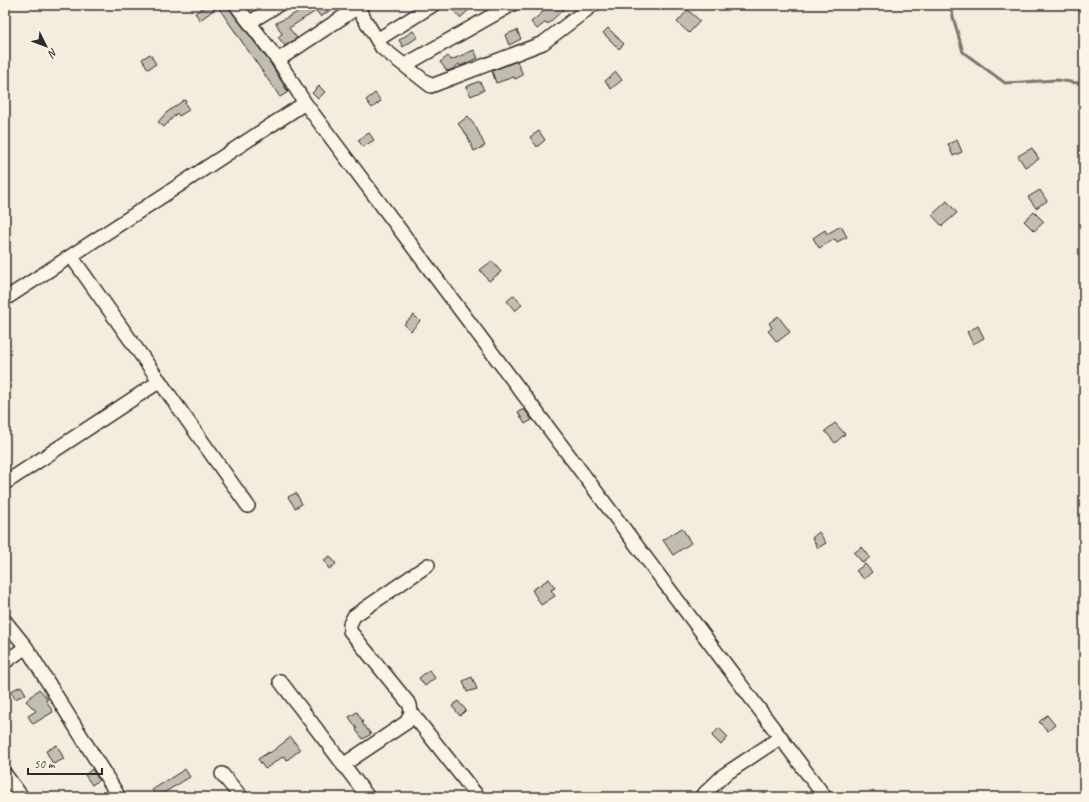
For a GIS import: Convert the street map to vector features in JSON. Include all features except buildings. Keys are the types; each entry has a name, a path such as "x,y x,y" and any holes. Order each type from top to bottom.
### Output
{"street":[{"path":"236,5 278,60 305,103 826,797"},
{"path":"250,22 278,5"},
{"path":"377,40 433,5"},
{"path":"405,66 511,5"},
{"path":"278,60 358,6 382,48 431,86 543,43 593,5"},
{"path":"5,299 305,103"},
{"path":"71,256 248,506"},
{"path":"5,483 160,382"},
{"path":"344,765 407,722 411,712 410,705 350,631 350,624 354,616 428,565"},
{"path":"5,621 26,647 119,797"},
{"path":"5,662 26,647"},
{"path":"280,681 368,797"},
{"path":"411,712 478,797"},
{"path":"701,797 724,775 780,737"},
{"path":"5,774 22,797"},
{"path":"222,774 242,797"}],"waterway":[{"path":"948,5 950,6 963,52 1005,83 1057,80 1084,84"}]}
